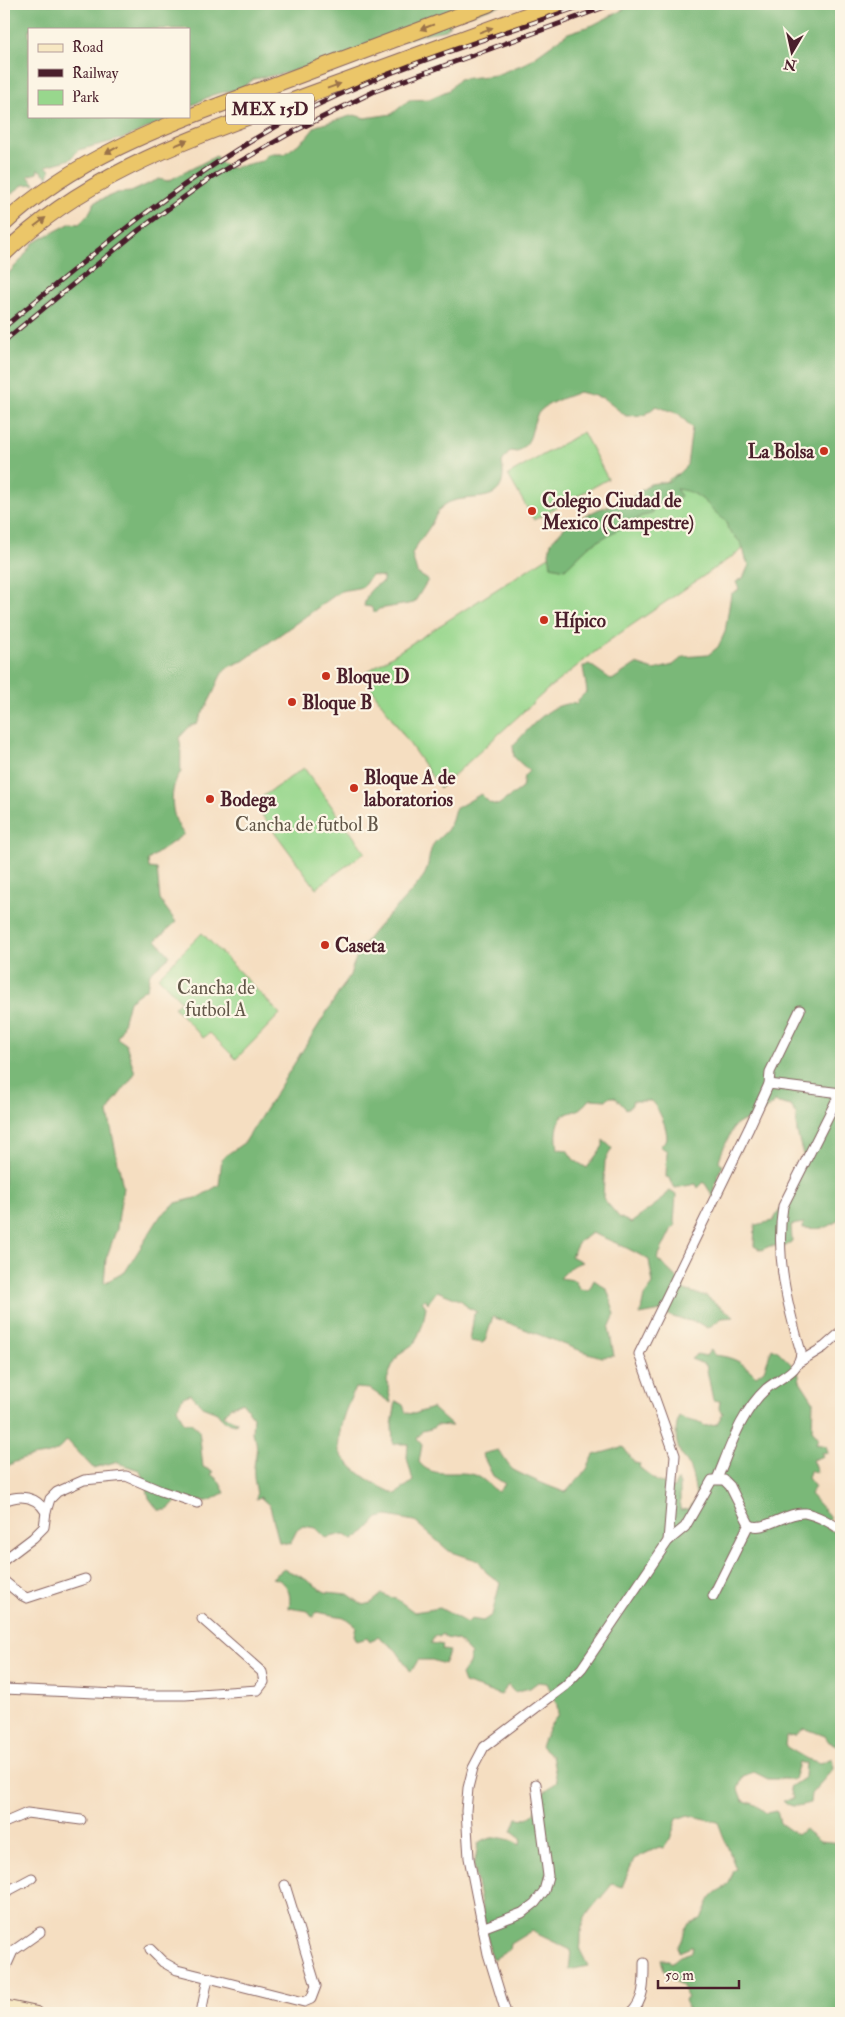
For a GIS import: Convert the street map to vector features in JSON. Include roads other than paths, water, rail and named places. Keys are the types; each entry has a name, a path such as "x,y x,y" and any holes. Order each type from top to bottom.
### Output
{"highway":[{"name":"MEX 15D","path":"190,116 488,4"},
{"name":"MEX 15D","path":"4,254 24,234 56,210 124,169 151,156 213,130 557,4"},
{"name":"MEX 15D","path":"4,224 44,191 114,149 184,118"}],"street":[{"path":"668,1541 676,1455 638,1354 749,1128 769,1084 770,1072 800,1010"},
{"path":"769,1084 840,1094 783,1206 781,1220 784,1290 801,1352 801,1362"},
{"path":"506,2013 482,1928 466,1838 466,1810 472,1768 484,1747 565,1686 582,1668 668,1541 685,1527 708,1484 716,1479 747,1410 766,1388 796,1368 801,1362 824,1347 841,1332"},
{"path":"4,1560 41,1531 46,1521 46,1512 50,1499 57,1492 84,1480 126,1476 161,1491 197,1503"},
{"path":"716,1479 724,1480 730,1486 749,1524 756,1528 792,1514 806,1513 841,1530"},
{"path":"4,1502 14,1498 33,1499 40,1503 46,1512"},
{"path":"713,1596 749,1524"},
{"path":"4,1581 20,1596 27,1598 85,1579"},
{"path":"4,1689 141,1695 185,1695 258,1690 264,1682 262,1672 202,1619"},
{"path":"482,1928 522,1913 544,1891 548,1876 536,1784"},
{"path":"4,1823 27,1813 81,1820"},
{"path":"4,1893 32,1878"},
{"path":"150,1949 163,1962 177,1970 304,2002 311,1999 316,1986 285,1885"},
{"path":"4,1971 13,1951 40,1932"},
{"path":"631,2013 640,2005 644,1983 644,1963"},
{"path":"201,2013 208,1978"},
{"path":"4,2006 37,2013"}],"railway":[{"path":"4,327 174,192 246,144 284,122 320,103 395,71 587,4"},
{"path":"4,341 139,230 209,179 287,135 375,91 613,4"}],"place":[{"name":"La Bolsa","path":"824,451"},
{"name":"Colegio Ciudad de Mexico (Campestre)","path":"532,511"},
{"name":"Hípico","path":"544,620"},
{"name":"Bloque D","path":"326,676"},
{"name":"Bloque B","path":"292,702"},
{"name":"Bloque A de laboratorios","path":"354,788"},
{"name":"Bodega","path":"210,799"},
{"name":"Caseta","path":"325,945"}],"park label":[{"name":"Cancha de futbol B","path":"307,824"},
{"name":"Cancha de futbol A","path":"216,998"}]}
